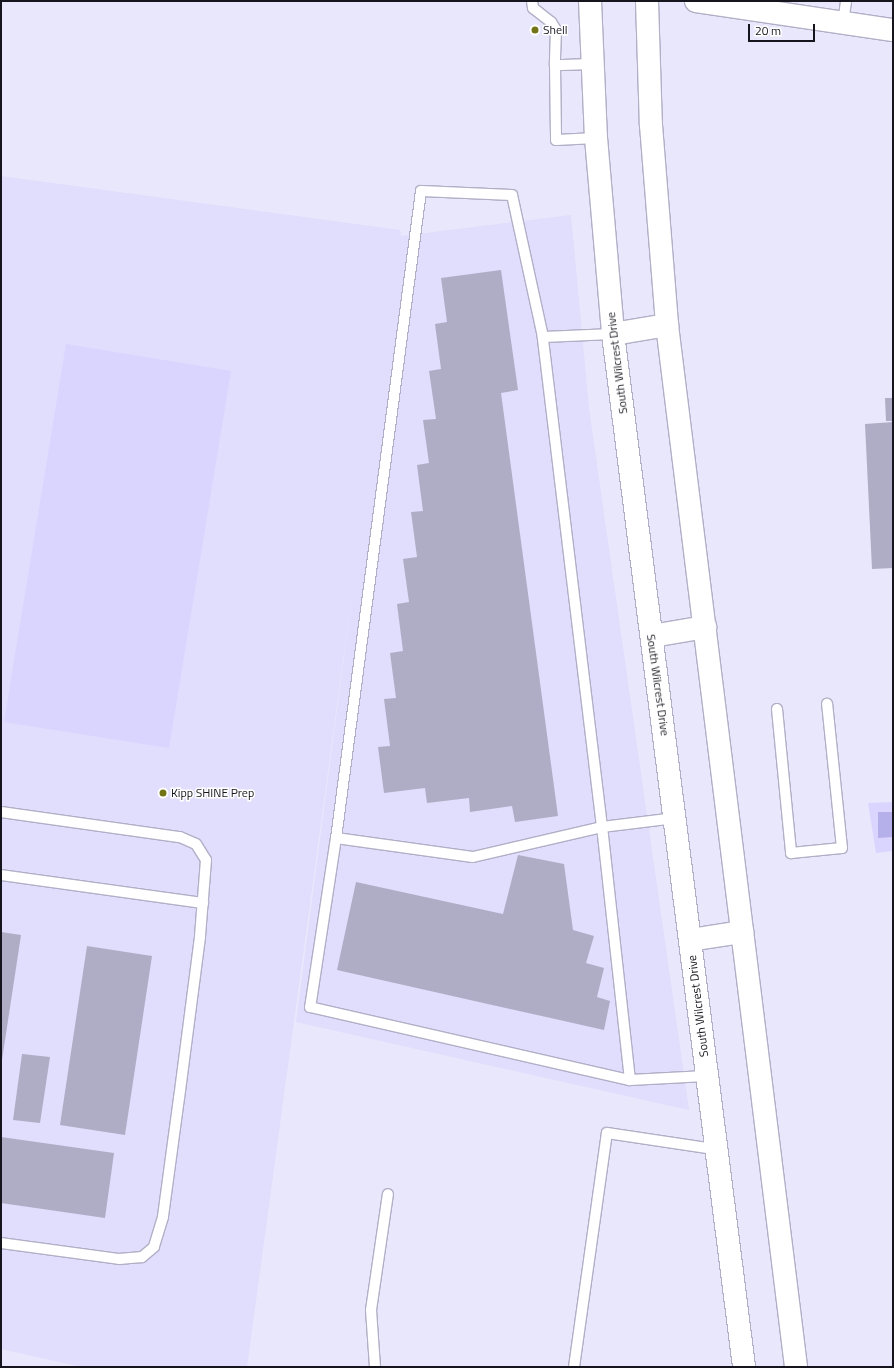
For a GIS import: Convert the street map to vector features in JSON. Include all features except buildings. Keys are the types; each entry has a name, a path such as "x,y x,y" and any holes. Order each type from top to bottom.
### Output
{"main road":[{"name":"South Wilcrest Drive","path":"590,1 596,138 613,334 675,818 714,1149 744,1367"},
{"path":"647,1 651,125 667,325 796,1367"},
{"path":"696,1 739,4 844,23 893,30"},
{"path":"613,334 667,325"},
{"path":"652,636 705,627"},
{"path":"690,940 742,932"}],"lane":[{"path":"532,1 533,8 551,22 556,30 556,140 596,138"},
{"path":"844,23 846,1"},
{"path":"555,65 592,64"},
{"path":"630,1080 602,827 543,337 512,194 421,191 336,838 310,1007 630,1080 706,1076"},
{"path":"543,337 613,334"},
{"path":"776,710 791,853 842,848 828,704"},
{"path":"1,812 180,837 196,844 206,860 203,903 163,1218 154,1246 142,1257 119,1259 1,1243"},
{"path":"336,838 473,857 602,827 675,818"},
{"path":"1,876 203,903"},
{"path":"574,1367 607,1133 714,1149"},
{"path":"375,1367 371,1310 388,1194"}],"shaded area":[{"name":"Kipp SHINE Prep","path":"1,176 400,230 401,236 571,215 589,408 689,1110 296,1022 359,543 247,1367 82,1367 1,1349"},
{"path":"66,344 231,371 169,748 4,722"},
{"path":"893,802 893,851 876,853 868,803"},
{"path":"878,812 893,812 893,837 878,838"}],"place":[{"name":"Shell","path":"535,30"},
{"name":"Kipp SHINE Prep","path":"163,793"}]}
